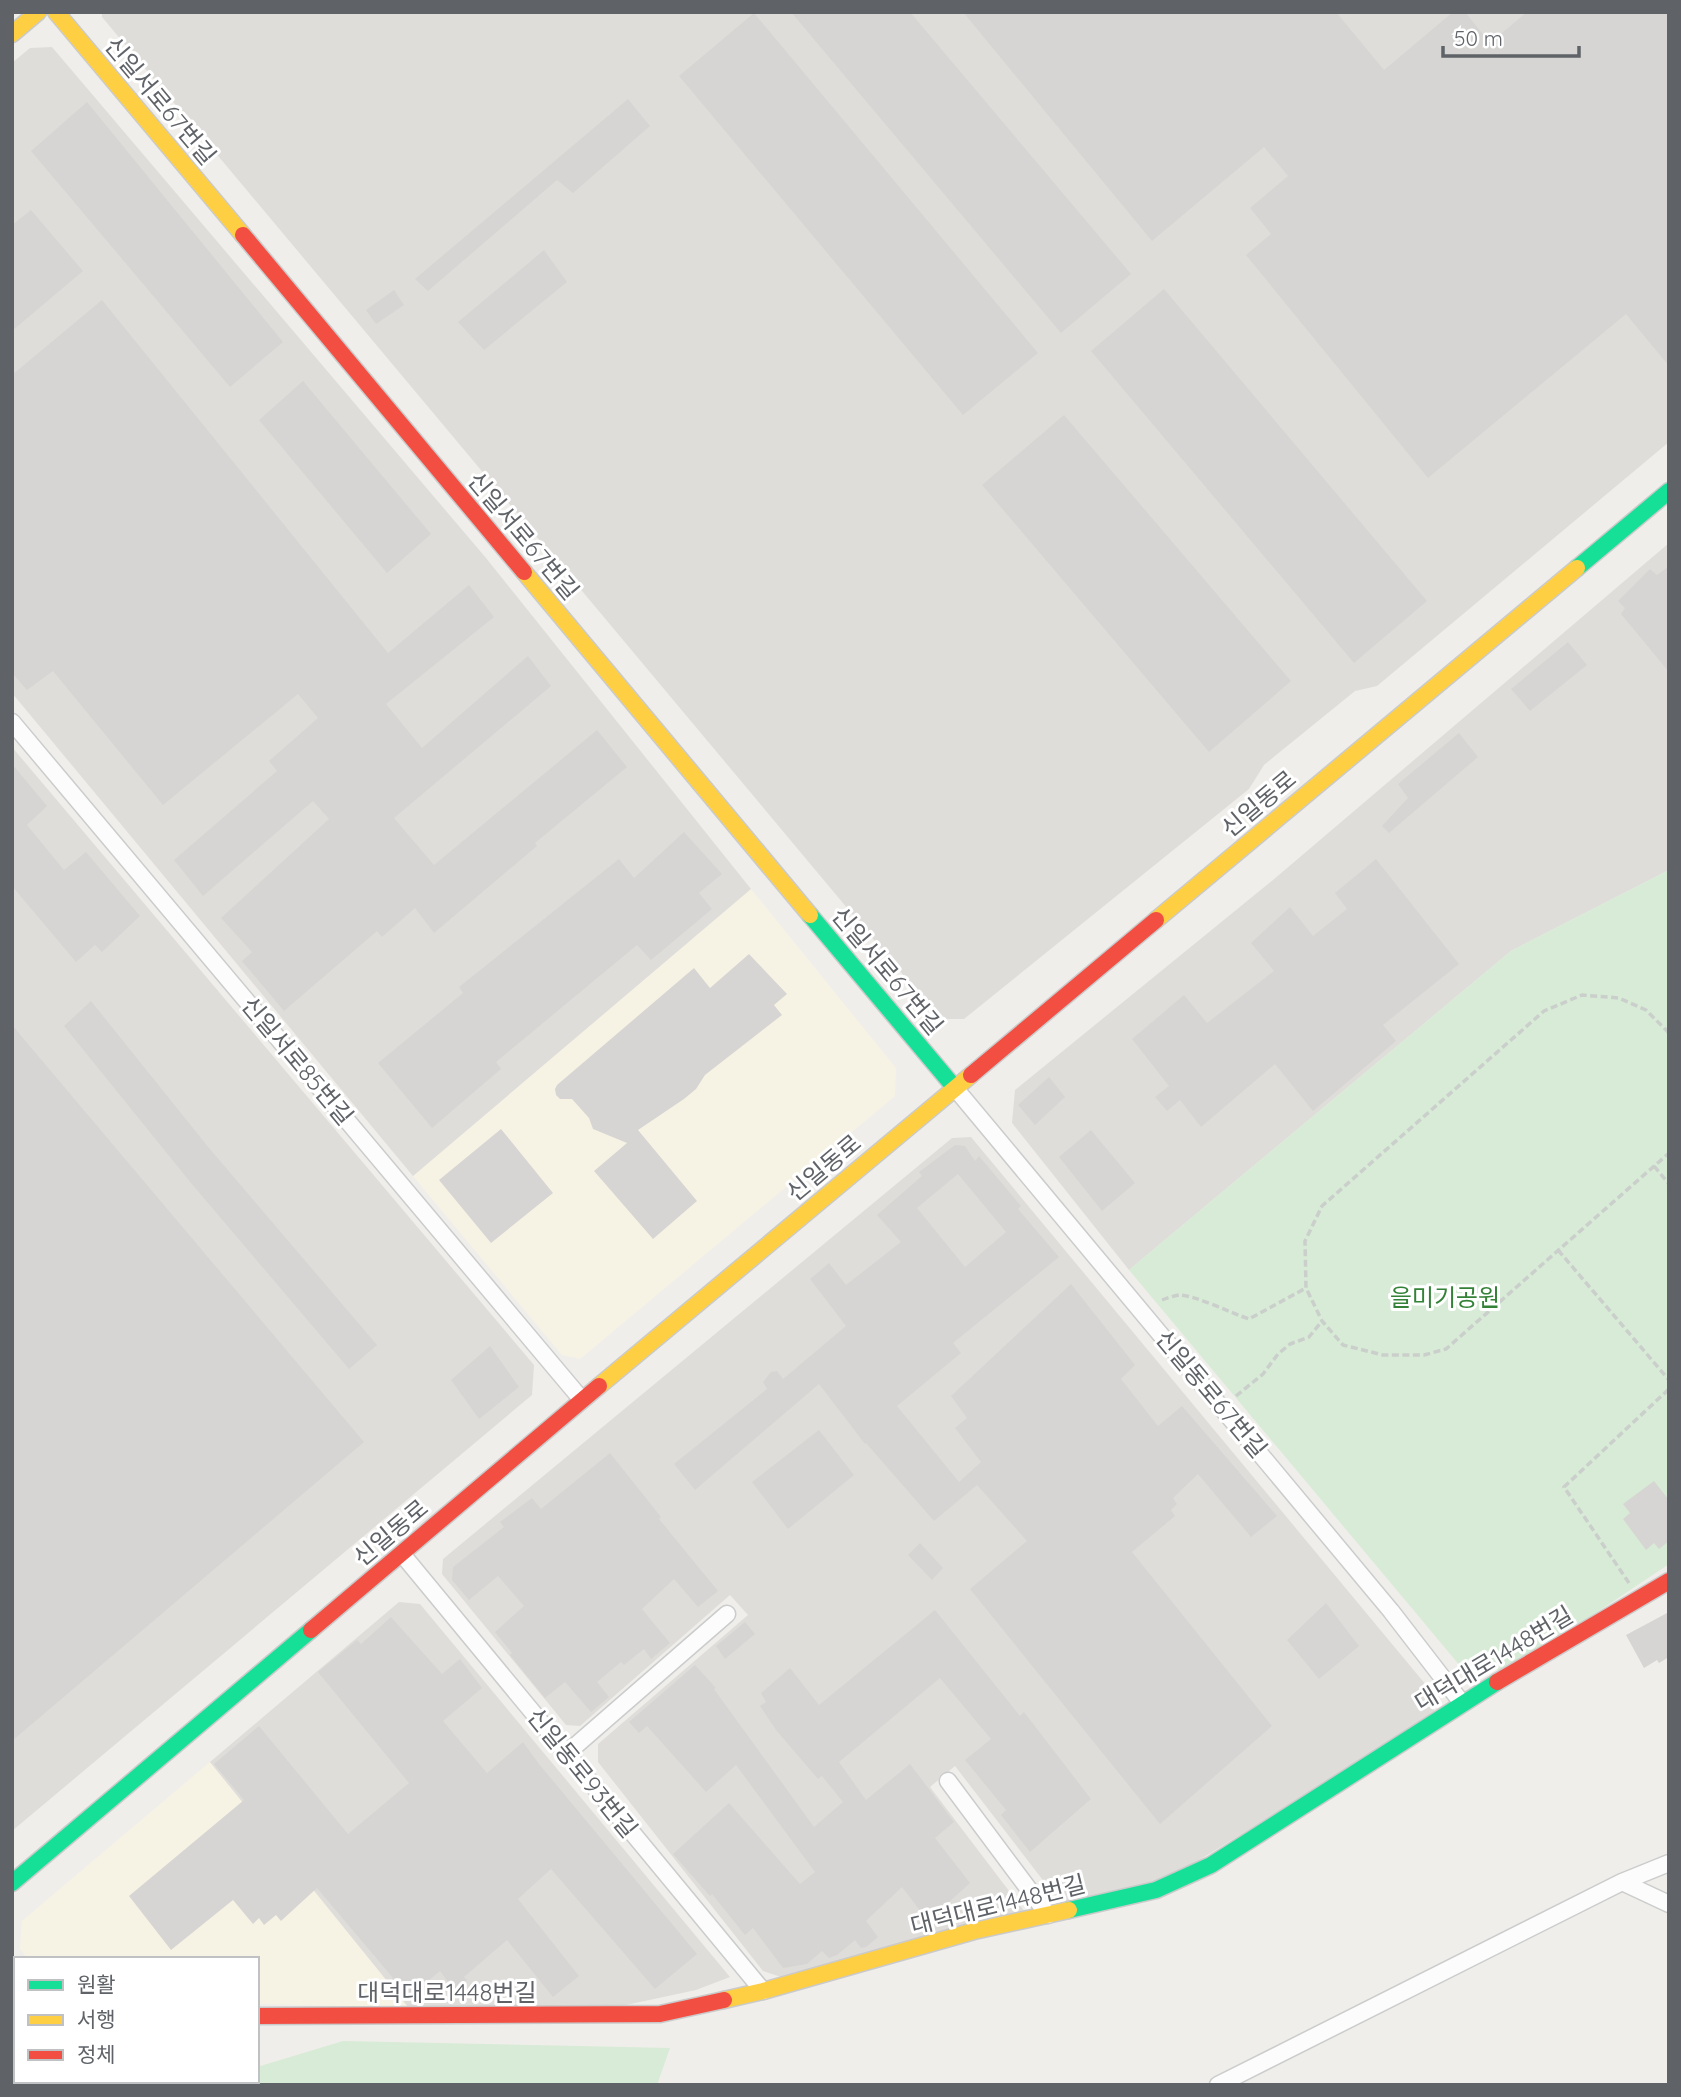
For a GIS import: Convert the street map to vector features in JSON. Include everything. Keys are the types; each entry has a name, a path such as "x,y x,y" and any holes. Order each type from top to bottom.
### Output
{"main road":[{"path":"12,34 38,12"},
{"name":"신일서로67번길","path":"56,12 955,1088"},
{"name":"신일동로","path":"12,1883 582,1400 1668,492"},
{"name":"대덕대로1448번길","path":"259,2016 660,2014 763,1991 974,1931 1156,1890 1211,1865 1462,1703 1669,1581"}],"street":[{"name":"신일서로85번길","path":"12,722 582,1400"},
{"name":"신일동로67번길","path":"955,1088 1373,1590 1462,1703"},
{"name":"신일동로93번길","path":"402,1554 763,1991"},
{"path":"566,1754 727,1614"},
{"path":"948,1781 1048,1915"},
{"path":"1218,2085 1622,1882 1669,1863"},
{"path":"1622,1882 1669,1904"}],"path":[{"path":"1668,1031 1646,1010 1619,998 1582,995 1544,1011 1322,1206 1305,1241 1306,1288 1322,1321 1343,1345 1383,1355 1424,1355 1446,1349 1669,1153"},
{"path":"1654,1166 1669,1184"},
{"path":"1558,1251 1669,1380"},
{"path":"1162,1300 1178,1295 1195,1298 1249,1319 1306,1288"},
{"path":"1236,1396 1263,1374 1278,1354 1290,1344 1309,1337 1322,1321"},
{"path":"1639,1599 1564,1487 1669,1389"}],"shaded area":[{"path":"102,12 1669,12 1669,442 1377,686 1355,691 1264,765 1249,789 964,1019 940,1019 102,17"},
{"path":"52,47 486,558 751,889 413,1176 12,693 12,63 30,48"},
{"path":"1669,543 1669,870 1511,951 1129,1270 1012,1123 1015,1090 1273,880"},
{"path":"12,747 534,1365 532,1395 12,1831"},
{"path":"751,889 896,1068 895,1096 580,1359 562,1355 413,1176"},
{"path":"971,1137 1436,1697 1433,1717 1173,1876 1062,1905 955,1766 930,1787 1025,1912 784,1978 763,1971 598,1762 598,1744 748,1615 730,1595 580,1726 566,1725 442,1574 443,1559 952,1138"},
{"path":"399,1602 420,1604 730,1977 696,1990 612,2008 408,2007 210,1762"},
{"path":"210,1762 408,2007 259,2004 259,1957 26,1957 20,1949 22,1921"}],"green space":[{"name":"을미기공원","path":"1669,870 1669,1564 1509,1671 1461,1667 1129,1270 1511,951"},
{"path":"12,1997 14,2083 259,2083 259,2066 343,2041 670,2048 657,2085 12,2085"}],"building":[{"path":"791,12 910,12 1131,274 1061,333"},
{"path":"963,12 1336,12 1384,70 1453,12 1465,12 1490,43 1527,12 1669,12 1669,366 1626,314 1428,478 1246,255 1271,234 1250,208 1288,176 1264,147 1152,241"},
{"path":"754,13 1038,353 963,415 679,76"},
{"path":"628,99 650,126 573,193 557,180 428,291 415,279"},
{"path":"87,102 283,342 230,387 31,151"},
{"path":"31,210 83,271 12,331 12,225"},
{"path":"544,250 567,282 484,350 458,322"},
{"path":"1164,289 1427,601 1354,663 1091,351"},
{"path":"394,290 404,305 376,324 366,310"},
{"path":"102,300 388,653 469,585 494,617 386,704 422,748 528,656 551,686 394,818 434,865 597,730 627,767 535,843 537,846 434,933 415,908 382,937 377,931 284,1011 242,961 252,952 221,918 329,819 313,801 203,896 174,860 277,771 269,761 318,718 298,694 163,805 53,671 27,690 12,673 12,375"},
{"path":"303,381 431,534 387,573 259,420"},
{"path":"1064,415 1291,681 1209,752 982,485"},
{"path":"1669,566 1669,672 1621,614 1625,608 1618,601 1650,569 1657,575"},
{"path":"1568,642 1587,665 1530,711 1511,689"},
{"path":"1459,733 1478,757 1389,833 1382,826 1408,798 1398,784"},
{"path":"12,764 47,806 27,825 64,870 86,852 140,916 102,952 95,945 76,962 12,886"},
{"path":"684,832 722,874 699,893 712,909 651,960 637,945 496,1062 501,1069 432,1128 378,1063 463,993 459,987 619,859 634,878"},
{"path":"1376,859 1459,964 1383,1025 1396,1041 1313,1111 1275,1064 1201,1127 1180,1100 1167,1111 1155,1097 1169,1086 1132,1039 1184,995 1207,1023 1274,971 1251,943 1290,907 1313,936 1347,909 1335,893"},
{"path":"749,954 787,994 774,1005 782,1015 705,1075 696,1089 684,1099 638,1130 697,1201 653,1239 594,1171 627,1143 593,1129 589,1118 572,1099 560,1099 555,1089 694,968 710,988"},
{"path":"91,1001 209,1148 377,1345 349,1369 191,1183 64,1026"},
{"path":"12,1025 364,1442 12,1741"},
{"path":"1049,1077 1065,1097 1035,1125 1018,1105"},
{"path":"501,1129 553,1193 491,1243 439,1180"},
{"path":"1091,1130 1135,1183 1102,1211 1059,1157"},
{"path":"955,1145 965,1146 975,1161 979,1156 1021,1206 1018,1209 1059,1257 953,1343 961,1353 897,1406 959,1482 981,1462 955,1428 967,1418 951,1396 1071,1284 1135,1365 1121,1379 1158,1426 1182,1406 1277,1516 1251,1537 1198,1474 1173,1498 1177,1504 1171,1510 1175,1516 1132,1552 1272,1726 1160,1824 970,1589 1027,1541 977,1485 934,1521 865,1444 819,1384 695,1490 674,1464 767,1389 763,1382 771,1372 777,1371 783,1379 846,1326 810,1279 829,1263 846,1285 901,1242 877,1215 922,1176 919,1172","holes":["958,1174 1006,1232 965,1267 917,1208"]},
{"path":"490,1346 519,1387 479,1419 451,1380"},
{"path":"819,1430 854,1475 788,1529 752,1482"},
{"path":"610,1453 718,1591 698,1607 674,1579 642,1609 670,1643 651,1659 644,1649 624,1665 621,1662 597,1682 609,1697 591,1712 565,1682 545,1698 510,1655 512,1653 495,1632 524,1606 498,1576 469,1600 452,1580 453,1567 504,1527 500,1522 532,1498 541,1509"},
{"path":"1654,1481 1669,1500 1669,1541 1659,1549 1654,1543 1646,1550 1623,1519 1630,1513 1623,1504"},
{"path":"920,1543 943,1568 932,1580 908,1555"},
{"path":"1326,1603 1359,1646 1319,1679 1287,1640"},
{"path":"935,1610 1020,1716 1024,1712 1091,1799 1030,1852 1001,1815 1006,1810 965,1760 991,1739 940,1678 839,1762 866,1800 910,1764 954,1822 935,1838 970,1883 928,1921 902,1887 866,1921 878,1937 866,1947 861,1948 855,1940 837,1955 829,1958 822,1951 807,1964 783,1968 753,1928 745,1935 712,1894 710,1896 673,1854 729,1803 800,1884 815,1872 736,1765 706,1792 647,1726 639,1733 629,1722 695,1665 716,1688 714,1689 814,1827 843,1802 822,1776 818,1779 776,1730 760,1706 766,1702 761,1693 790,1668 819,1705"},
{"path":"1669,1612 1669,1657 1644,1668 1626,1635"},
{"path":"391,1617 442,1674 460,1659 482,1688 443,1721 487,1773 523,1742 697,1954 655,1989 551,1869 518,1899 579,1976 553,1997 507,1940 464,1977 467,1980 455,1991 440,1971 406,1999 391,1980 393,1978 317,1888 281,1921 276,1915 264,1925 259,1918 253,1924 233,1900 171,1950 129,1896 244,1800 214,1764 259,1726 348,1834 409,1783 318,1672 357,1640 361,1644"},
{"path":"745,1622 755,1634 725,1659 716,1646"}],"traffic: fast":[{"path":"1577,568 1669,491"},
{"path":"810,915 955,1088"},
{"path":"12,1883 311,1630"},
{"path":"1069,1910 1156,1890 1211,1865 1497,1682"}],"traffic: slow":[{"path":"12,34 38,12"},
{"path":"56,12 243,235"},
{"path":"1156,920 1577,568"},
{"path":"524,572 810,915"},
{"path":"599,1386 971,1075"},
{"path":"724,2000 974,1931 1069,1910"}],"traffic: jam":[{"path":"243,235 524,572"},
{"path":"971,1075 1156,920"},
{"path":"311,1630 599,1386"},
{"path":"1497,1682 1669,1581"},
{"path":"259,2016 660,2014 724,2000"}]}
